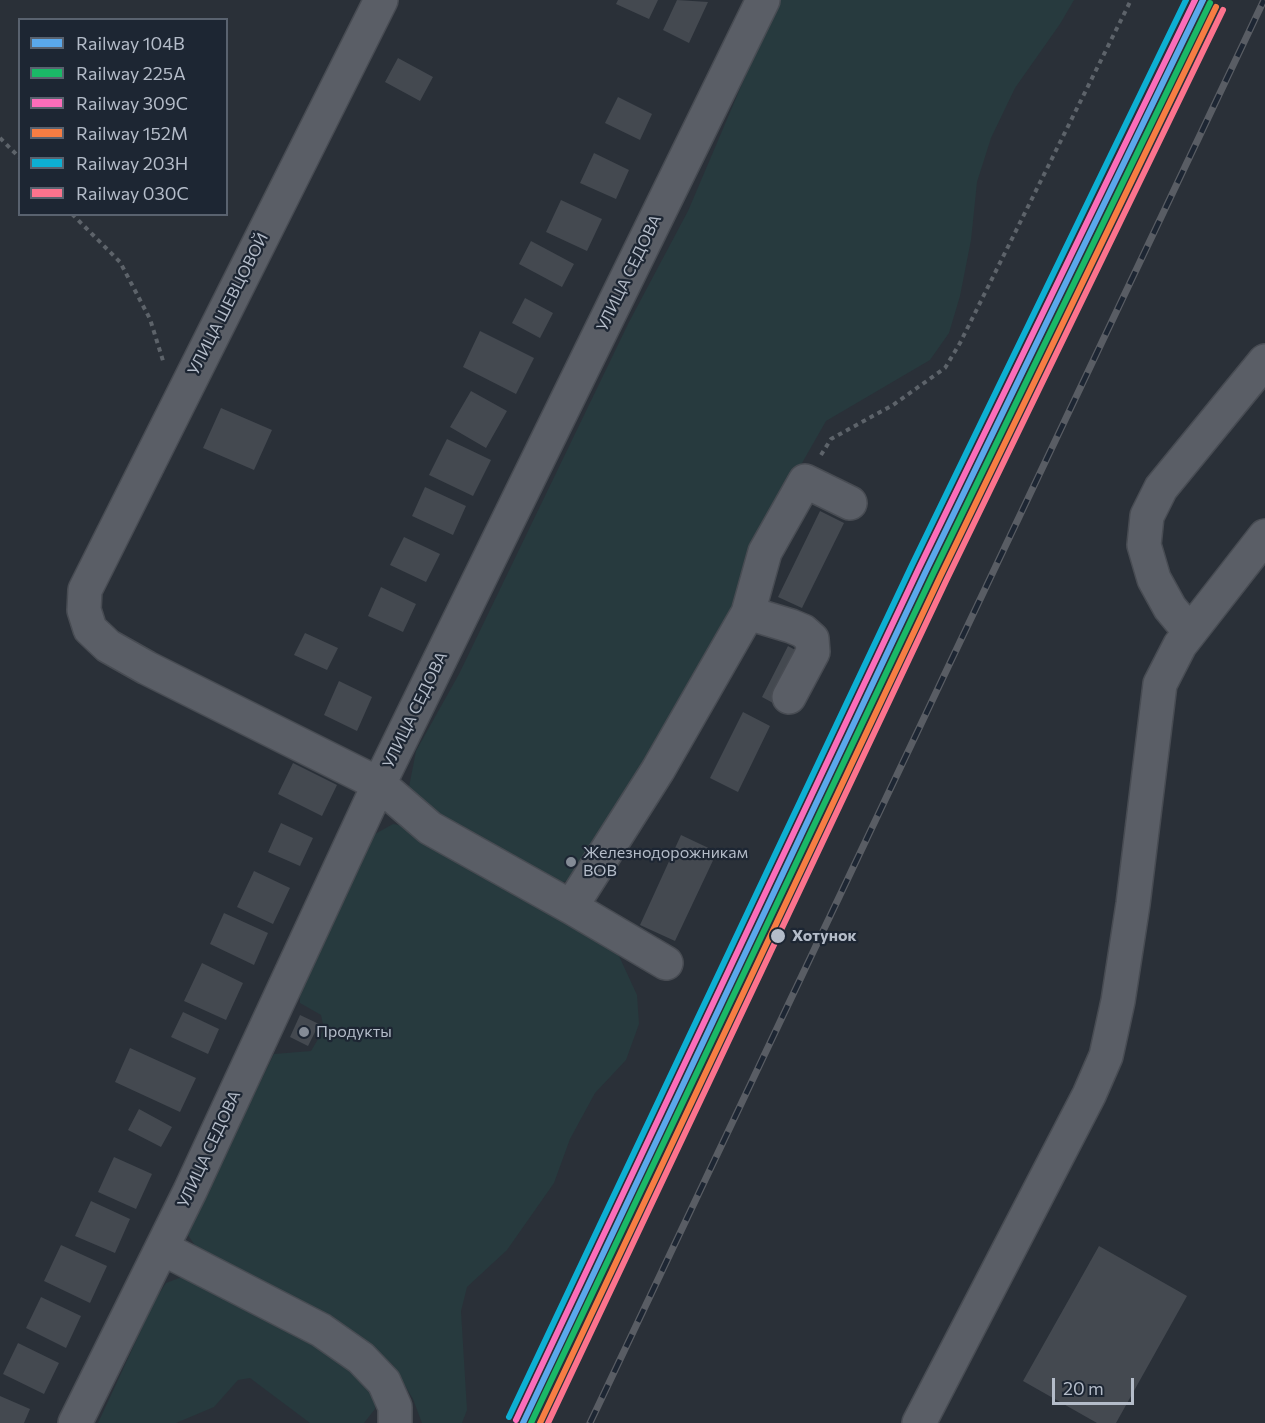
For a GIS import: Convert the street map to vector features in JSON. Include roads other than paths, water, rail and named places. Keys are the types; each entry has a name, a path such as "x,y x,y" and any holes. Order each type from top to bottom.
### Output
{"street":[{"name":"УЛИЦА ШЕВЦОВОЙ","path":"379,784 108,646 90,629 84,610 85,590 144,477 179,402 381,0"},
{"name":"УЛИЦА СЕДОВА","path":"75,1423 162,1248 379,784 760,1"},
{"path":"1190,632 1170,608 1154,579 1144,545 1147,516 1161,488 1265,361"},
{"path":"571,907 658,770 748,614 765,552 805,481 850,503"},
{"path":"919,1423 1089,1095 1106,1056 1118,1001 1131,915 1160,684 1180,645 1265,536"},
{"path":"748,614 791,626 812,639 813,651 789,697"},
{"path":"379,784 430,828 666,963"},
{"path":"162,1248 321,1330 361,1358 384,1382 395,1407 395,1423"}],"railway":[{"path":"590,1423 1264,0"}],"rail line":[{"name":"203Н","path":"509,1417 912,565 1186,0"},
{"name":"309С","path":"516,1420 919,568 1195,0"},
{"name":"104В","path":"523,1423 926,571 1203,0"},
{"name":"225А","path":"531,1423 933,574 1210,3"},
{"name":"152М","path":"540,1423 940,577 1216,7"},
{"name":"030C","path":"548,1423 946,581 1223,10"}],"place":[{"name":"Железнодорожникам ВОВ","path":"571,862"},
{"name":"Хотунок","path":"778,936"},
{"name":"Продукты","path":"304,1032"}]}
